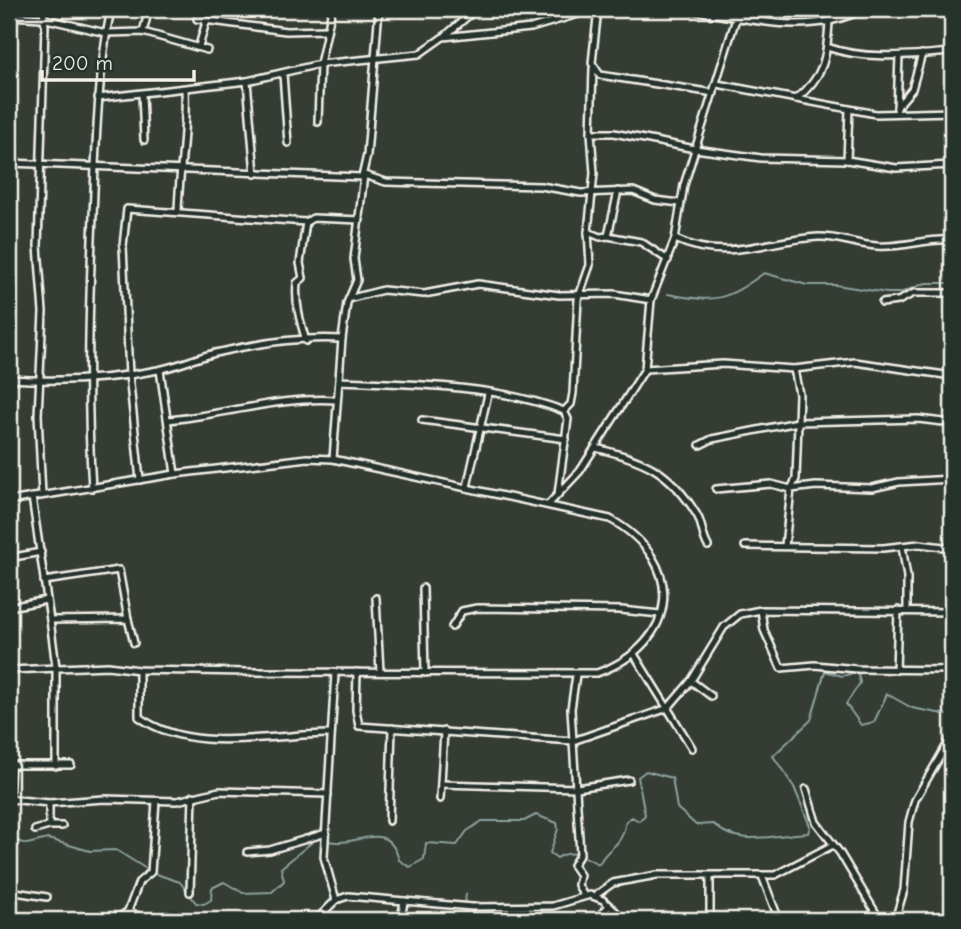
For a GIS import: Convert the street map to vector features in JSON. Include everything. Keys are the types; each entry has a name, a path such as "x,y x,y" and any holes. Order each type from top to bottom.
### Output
{"street":[{"path":"42,495 39,466 39,381 43,312 38,246 45,26 43,9"},
{"path":"92,488 87,380 94,164 98,98 111,9"},
{"path":"143,32 149,9"},
{"path":"318,122 320,64 332,9"},
{"path":"333,459 342,340 347,303 357,280 354,259 379,9"},
{"path":"98,98 185,90 283,74 320,64 419,54 476,9"},
{"path":"443,37 531,28 596,9 591,133 594,166 588,232 590,265 579,293 573,393 571,404 564,411"},
{"path":"681,9 767,23 829,22 864,9"},
{"path":"549,504 580,471 596,449 645,369 646,328 652,300 675,239 680,203 695,149 739,9"},
{"path":"9,16 42,18 106,33 143,32 207,50"},
{"path":"197,19 286,31 327,30"},
{"path":"199,46 206,22"},
{"path":"796,99 813,86 819,76 827,47 829,22"},
{"path":"827,47 846,52 899,56 952,52"},
{"path":"897,107 912,89 922,54"},
{"path":"896,114 899,56"},
{"path":"593,68 600,75 714,93"},
{"path":"283,74 288,143"},
{"path":"247,80 255,174"},
{"path":"717,84 849,110 896,114 952,112"},
{"path":"178,212 180,168 186,138 185,90"},
{"path":"142,94 144,140"},
{"path":"847,160 849,110"},
{"path":"591,133 614,132 695,149 761,158 847,160 896,168 952,166"},
{"path":"9,163 94,164 255,174 364,175 386,182 541,186 592,192 639,192 654,200 680,203"},
{"path":"608,236 618,191"},
{"path":"140,480 129,375 123,238 127,209 306,222 313,218 359,219"},
{"path":"306,222 300,263 303,278 297,283 296,293 306,341"},
{"path":"588,232 596,236 640,242 668,260"},
{"path":"675,239 702,249 730,250 750,250 763,243 821,236 877,246 952,240"},
{"path":"347,303 353,296 383,290 424,294 478,284 559,295 614,294 652,300"},
{"path":"882,303 898,301 914,293 952,293"},
{"path":"9,379 87,380 160,370 220,352 306,341 342,340"},
{"path":"645,369 723,364 794,369 855,362 952,376"},
{"path":"785,546 791,489 796,479 799,394 794,369"},
{"path":"160,370 175,474"},
{"path":"339,381 488,394 548,404 564,411 568,419 558,494"},
{"path":"467,487 488,394"},
{"path":"168,420 212,416 279,402 337,400"},
{"path":"700,445 712,439 798,422 918,419 952,423"},
{"path":"422,420 566,439"},
{"path":"596,449 634,457 666,476 698,516 708,546"},
{"path":"9,501 175,474 283,460 333,459 610,519 639,538 661,571 664,592 660,614 649,639 634,654 604,671 576,675 139,670 108,666 9,670"},
{"path":"716,489 771,484 791,489 816,486 872,488 900,482 952,479"},
{"path":"32,497 56,667 56,766"},
{"path":"745,546 928,544 952,548"},
{"path":"902,546 907,577 907,611"},
{"path":"9,558 41,552"},
{"path":"44,582 119,570 134,643"},
{"path":"423,589 425,673"},
{"path":"376,598 380,672"},
{"path":"9,607 47,600"},
{"path":"452,627 462,611 477,608 621,610 660,614"},
{"path":"357,672 357,723 363,727 573,741 668,708 691,681 733,618 750,610 952,612"},
{"path":"761,610 764,630 781,668 815,665 952,670"},
{"path":"896,670 898,610"},
{"path":"50,620 128,619"},
{"path":"634,654 692,748"},
{"path":"139,670 139,717 174,734 225,740 330,733"},
{"path":"335,673 324,849 325,867 337,900"},
{"path":"576,675 571,709 580,854 573,865 580,876 578,885 583,894"},
{"path":"691,681 711,696"},
{"path":"389,821 392,728"},
{"path":"440,799 444,731"},
{"path":"895,920 904,890 909,822 915,800 952,736"},
{"path":"71,765 10,765 9,802 49,803 104,799 177,801 219,791 328,794"},
{"path":"441,784 577,788 629,780"},
{"path":"806,789 816,822 880,920"},
{"path":"190,892 193,796"},
{"path":"116,920 128,911 139,882 151,872 156,801"},
{"path":"49,803 49,826"},
{"path":"34,830 62,826"},
{"path":"247,852 270,850 326,834"},
{"path":"596,895 613,883 657,875 775,875 833,845"},
{"path":"710,876 710,920"},
{"path":"762,876 779,920"},
{"path":"9,891 47,897"},
{"path":"316,920 337,900 348,896 464,907 553,906 583,894 596,895 625,920"},
{"path":"401,920 404,901"},
{"path":"595,920 609,906"},
{"path":"128,911 146,920"}],"waterway":[{"path":"668,294 709,299 719,297 739,289 764,273 807,285 836,285 887,293 900,293 926,283 952,283"},
{"path":"328,841 379,837 387,840 394,847 399,860 410,867 424,859 426,843 457,845 467,831 482,821 524,821 536,815 557,823 558,829 550,853 557,858 574,854 599,864 618,842 626,821 632,817 639,821 645,815 638,777 646,771 672,778 677,808 696,825 714,824 734,836 746,838 808,833 810,826 794,787 773,756 811,720 825,671 842,676 858,672 860,683 846,704 861,725 874,722 887,694 912,708 948,715 952,711"},
{"path":"153,873 180,882 196,903 204,904 211,900 212,888 224,882 243,893 272,892 284,881 281,868 317,838 323,838"},
{"path":"9,839 27,844 48,839 90,851 116,850 148,870"},
{"path":"465,903 466,894"},
{"path":"464,909 464,920"}]}
